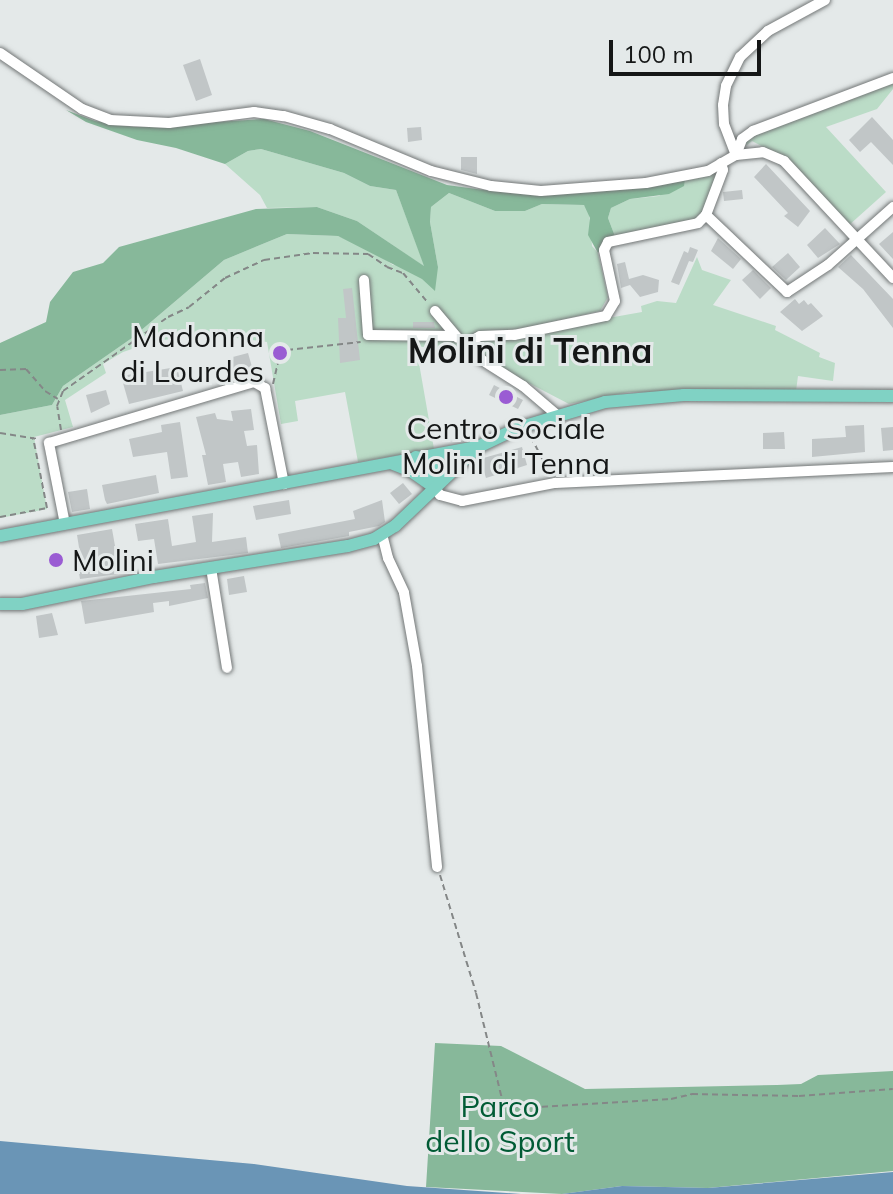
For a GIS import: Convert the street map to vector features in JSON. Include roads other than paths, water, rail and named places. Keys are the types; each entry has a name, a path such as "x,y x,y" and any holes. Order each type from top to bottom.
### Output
{"main road":[{"path":"0,536 478,447 557,415 642,397 893,396"},
{"path":"0,604 22,604 348,546 382,534 412,511 478,447"},
{"path":"416,457 433,469 434,487"},
{"path":"393,464 411,471 434,487"}],"street":[{"path":"736,155 724,124 723,105 726,86 740,57 768,31 825,0"},
{"path":"0,53 82,109 110,120 169,123 254,112 284,116 330,129 431,171 491,186 541,191 646,183 708,171 736,155 763,152 784,161 893,278"},
{"path":"736,155 742,139 753,131 893,78"},
{"path":"467,343 480,336 514,335 606,316 612,310 615,291 604,250 608,242 698,223 706,215 723,170 721,163"},
{"path":"706,215 787,292 858,241 893,207"},
{"path":"364,280 368,335 455,336"},
{"path":"435,311 455,336 557,415"},
{"path":"65,524 49,443 254,382 265,388 284,484"},
{"path":"434,487 440,495 462,501 555,483 893,467"},
{"path":"382,534 388,558 404,593 417,666 437,867"},
{"path":"211,568 227,668"}],"water":[{"path":"0,1141 254,1164 407,1186 521,1194 0,1194"},
{"path":"893,1172 893,1194 562,1194 622,1186 708,1188"}],"place":[{"name":"Madonna di Lourdes","path":"280,353"},
{"name":"Centro Sociale Molini di Tenna","path":"506,397"},
{"name":"Molini","path":"56,560"}],"district":[{"name":"Molini di Tenna","path":"530,351"}],"park label":[{"name":"Parco dello Sport","path":"500,1123"}]}
